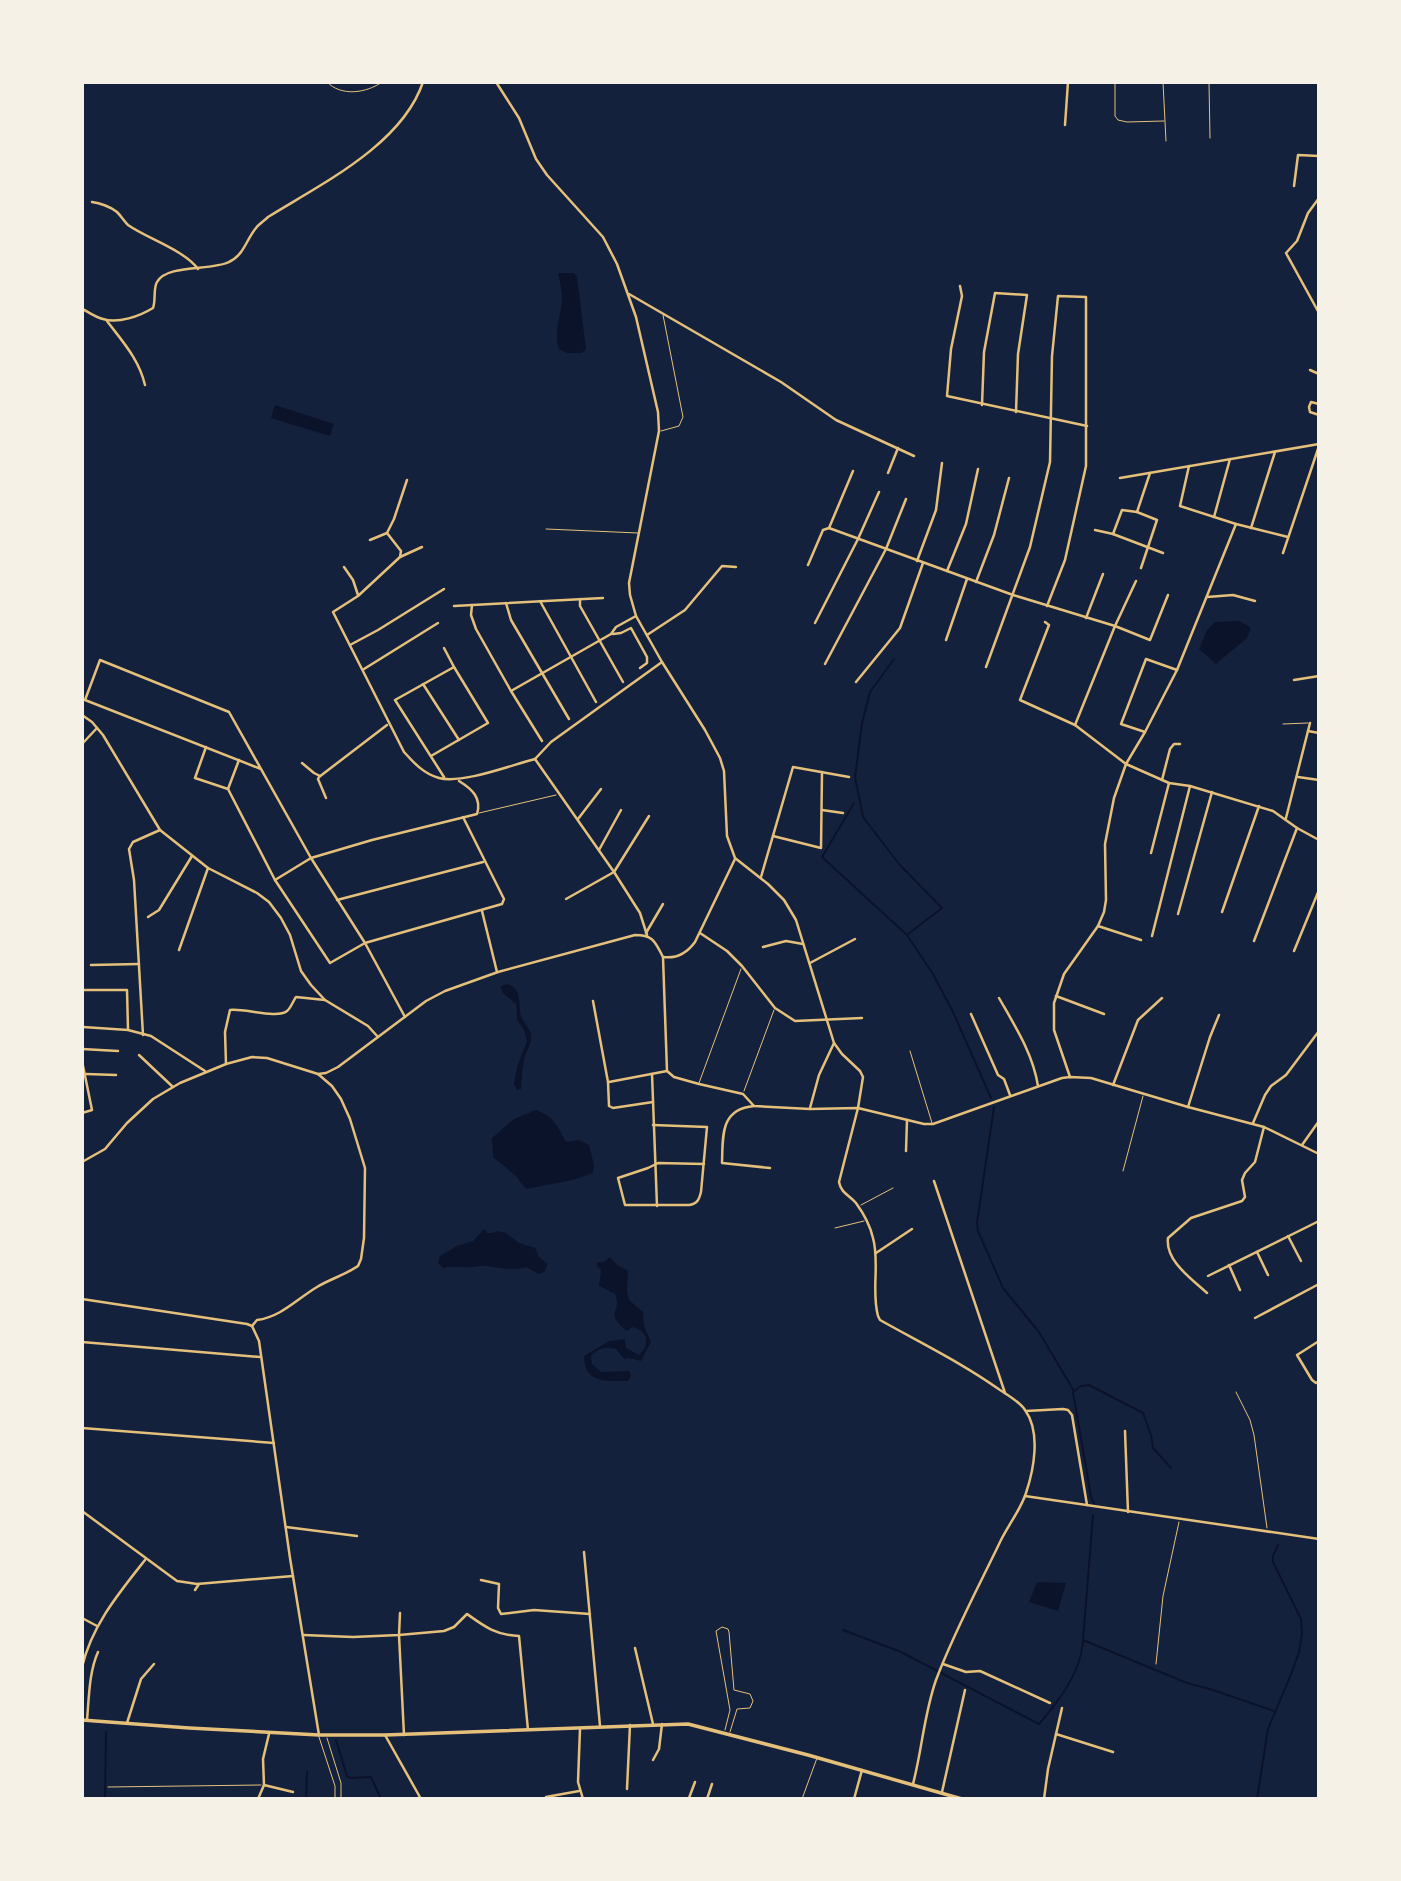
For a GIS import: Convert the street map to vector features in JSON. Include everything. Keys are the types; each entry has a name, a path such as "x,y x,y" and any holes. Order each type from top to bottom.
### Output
{"main road":[{"path":"85,1720 319,1735 404,1735 688,1724 962,1799"}],"street":[{"path":"107,321 153,308 155,289 162,276 229,262 242,252 254,229 268,217 359,159 399,125 413,106 423,82"},
{"path":"496,82 521,122 536,159 547,175 603,237 629,294 658,412 659,431 629,583 630,595 636,615 647,635 720,758 724,771 727,836 735,858 784,900 796,920 834,1043 863,1077 839,1182 840,1189 858,1206 867,1220 876,1253 876,1311 880,1321 959,1363 1005,1394 1026,1411 1032,1423 1034,1435 1031,1477 1026,1496 1003,1536 952,1640 930,1698 913,1784"},
{"path":"1065,125 1068,82"},
{"path":"1294,186 1298,155 1319,156"},
{"path":"1319,198 1308,213 1297,242 1286,253 1319,313"},
{"path":"92,202 117,212 128,224 193,263 198,269"},
{"path":"960,286 962,296 951,349 947,396 1087,426"},
{"path":"982,405 984,352 995,293 1027,295 1018,354 1016,412"},
{"path":"629,294 781,382 836,420 914,456"},
{"path":"986,667 1030,547 1050,462 1052,356 1058,296 1086,298 1086,466 1065,560 1047,606"},
{"path":"82,309 107,321 137,361 145,385"},
{"path":"1310,370 1319,374"},
{"path":"1319,404 1311,402 1309,407 1310,412 1319,415"},
{"path":"1120,478 1319,445 1283,553"},
{"path":"888,473 898,448"},
{"path":"1251,528 1275,452"},
{"path":"1214,517 1230,460"},
{"path":"917,561 936,510 942,463"},
{"path":"1189,466 1180,506 1288,537"},
{"path":"947,572 966,524 978,469"},
{"path":"829,528 853,471"},
{"path":"1137,512 1150,473"},
{"path":"976,582 995,535 1009,478"},
{"path":"370,540 387,533 407,480"},
{"path":"815,623 879,492"},
{"path":"825,663 886,549 906,499"},
{"path":"1113,534 1122,510 1137,512 1157,520 1142,568"},
{"path":"1070,1077 1054,1030 1054,1003 1064,974 1098,926 1104,912 1104,844 1114,798 1126,764 1177,670 1236,524"},
{"path":"808,565 823,530 829,528 967,579 1115,626 1150,640 1168,595"},
{"path":"1095,530 1163,553"},
{"path":"387,533 401,551 400,557"},
{"path":"422,547 400,557 358,596 333,612 404,752 419,768 439,778 458,780 536,759 551,742 662,662"},
{"path":"856,682 900,628 923,563"},
{"path":"647,635 683,611 722,566 736,567"},
{"path":"344,567 353,580 358,596"},
{"path":"1086,618 1103,574"},
{"path":"946,640 967,579"},
{"path":"1075,725 1136,580"},
{"path":"350,645 444,589"},
{"path":"1207,597 1233,595 1255,601"},
{"path":"454,606 603,598"},
{"path":"580,600 580,606 622,682"},
{"path":"540,601 596,702"},
{"path":"506,603 510,620 569,719"},
{"path":"472,605 471,615 476,629 542,741"},
{"path":"511,691 611,634 616,627 636,615"},
{"path":"1045,622 1049,625 1020,700 1075,725 1126,764 1169,783 1212,792 1273,811 1319,839"},
{"path":"362,669 438,623"},
{"path":"611,634 621,634 631,628 647,657 647,663 640,668"},
{"path":"431,756 488,723 444,648"},
{"path":"1145,732 1121,724 1146,659 1177,670"},
{"path":"261,769 85,700 100,660 229,712 311,858 365,943 405,1017"},
{"path":"445,778 395,700 454,667"},
{"path":"1294,680 1319,676"},
{"path":"424,684 459,740"},
{"path":"82,715 97,727 160,830 208,868 269,902 290,935 301,971 326,1000 368,1026 378,1037"},
{"path":"1286,819 1310,723"},
{"path":"326,798 318,779 320,776 388,724"},
{"path":"82,744 97,727"},
{"path":"1308,732 1319,733"},
{"path":"1162,780 1170,749 1174,744 1180,744"},
{"path":"206,747 195,778 228,789 275,880 330,963 365,943 502,904 504,899 463,817"},
{"path":"536,759 614,872 640,913 646,934 654,940 663,957 667,1071 674,1077 743,1094 754,1106"},
{"path":"228,789 239,760"},
{"path":"302,763 320,776"},
{"path":"761,878 793,767 849,777"},
{"path":"773,836 821,848 822,772"},
{"path":"1297,776 1319,780"},
{"path":"275,880 311,858 477,814 479,806 476,795 458,780"},
{"path":"1151,853 1169,783"},
{"path":"1152,936 1189,786"},
{"path":"578,819 601,789"},
{"path":"1178,914 1212,792"},
{"path":"1222,912 1259,806"},
{"path":"599,850 621,810"},
{"path":"821,810 843,813"},
{"path":"566,899 614,872 649,816"},
{"path":"1254,941 1297,828"},
{"path":"143,1035 134,880 129,849 133,842 160,830"},
{"path":"148,917 159,910 192,856"},
{"path":"663,957 672,958 688,952 700,933 735,858"},
{"path":"337,900 485,861"},
{"path":"179,950 208,868"},
{"path":"1294,951 1319,890"},
{"path":"646,934 663,904"},
{"path":"482,911 498,972"},
{"path":"1098,926 1141,940"},
{"path":"700,933 727,951 775,1007 795,1021 862,1018"},
{"path":"318,1074 338,1067 426,1001 444,991 498,972 598,944 646,934"},
{"path":"810,963 855,939"},
{"path":"763,947 786,941 803,944"},
{"path":"91,965 139,964"},
{"path":"82,990 127,990 128,1030"},
{"path":"1056,996 1104,1014"},
{"path":"226,1064 225,1032 230,1010 283,1014 289,1010 296,997 326,1000"},
{"path":"999,998 1024,1042 1038,1086"},
{"path":"1113,1085 1138,1020 1162,998"},
{"path":"593,1001 610,1107 653,1102"},
{"path":"82,1004 83,1029 128,1030 151,1036 207,1072"},
{"path":"971,1014 998,1075 1004,1079 1011,1096"},
{"path":"1188,1107 1219,1015"},
{"path":"1252,1123 1271,1086 1286,1075 1319,1031"},
{"path":"810,1109 819,1074 834,1043"},
{"path":"82,1049 118,1051"},
{"path":"139,1055 173,1087"},
{"path":"82,1162 105,1149 127,1123 153,1099 173,1087 226,1064 252,1057 267,1058 318,1074 332,1086 350,1119 365,1168 361,1259 355,1269 318,1287 280,1312 257,1320 252,1326"},
{"path":"82,1061 92,1110 82,1113"},
{"path":"608,1082 667,1071"},
{"path":"86,1074 116,1075"},
{"path":"652,1074 657,1206"},
{"path":"770,1168 722,1163 723,1136 728,1118 740,1109 754,1106 858,1108 933,1124 1070,1077 1091,1078 1252,1123 1319,1154"},
{"path":"906,1151 907,1120"},
{"path":"1302,1145 1319,1121"},
{"path":"653,1125 707,1127 704,1164 701,1192 697,1202 689,1205 625,1205 618,1178 663,1162 704,1164"},
{"path":"1207,1293 1175,1262 1169,1252 1168,1238 1191,1218 1242,1201 1245,1197 1242,1180 1255,1162 1264,1127"},
{"path":"934,1181 1005,1394"},
{"path":"1208,1276 1318,1222"},
{"path":"876,1253 912,1229"},
{"path":"1288,1236 1301,1261"},
{"path":"1257,1252 1268,1275"},
{"path":"1229,1265 1240,1290"},
{"path":"1255,1318 1319,1283"},
{"path":"82,1299 247,1324 252,1326 257,1334 319,1735"},
{"path":"1319,1340 1297,1354 1312,1380 1315,1383 1319,1381"},
{"path":"82,1342 261,1357"},
{"path":"1026,1411 1063,1409 1072,1415 1087,1505"},
{"path":"82,1428 274,1443"},
{"path":"1125,1431 1128,1512"},
{"path":"1026,1496 1319,1539"},
{"path":"82,1511 177,1581 199,1584 293,1576"},
{"path":"286,1527 358,1536"},
{"path":"584,1552 600,1727"},
{"path":"82,1667 96,1627 146,1558"},
{"path":"481,1580 499,1584 498,1608 501,1614 534,1610 590,1614"},
{"path":"195,1590 199,1584"},
{"path":"400,1613 404,1735"},
{"path":"303,1635 399,1636 444,1631 454,1628 467,1614 490,1631 519,1636 528,1730"},
{"path":"82,1618 96,1627"},
{"path":"635,1648 653,1724"},
{"path":"85,1720 98,1652"},
{"path":"127,1723 141,1679 154,1664"},
{"path":"942,1667 966,1672 980,1671 1050,1703"},
{"path":"942,1793 965,1690"},
{"path":"1044,1799 1062,1708"},
{"path":"653,1760 659,1749 662,1724"},
{"path":"627,1789 630,1725"},
{"path":"580,1728 578,1782 583,1799"},
{"path":"258,1799 264,1786 263,1759 269,1733"},
{"path":"1056,1734 1113,1752"},
{"path":"385,1735 421,1799"},
{"path":"853,1799 862,1770"},
{"path":"692,1799 689,1798 695,1782"},
{"path":"707,1799 712,1784"},
{"path":"264,1786 293,1792"},
{"path":"546,1797 579,1791"}],"lane":[{"path":"327,82 332,88 348,92 371,89 382,82"},
{"path":"1115,82 1116,119 1127,122 1164,121"},
{"path":"1163,82 1166,141"},
{"path":"1209,82 1210,138"},
{"path":"659,431 679,426 683,417 663,312"},
{"path":"546,529 640,533"},
{"path":"1283,724 1310,723"},
{"path":"477,814 559,794"},
{"path":"699,1084 742,966"},
{"path":"743,1094 775,1007"},
{"path":"910,1051 933,1124"},
{"path":"1123,1171 1143,1094"},
{"path":"858,1206 893,1188"},
{"path":"835,1228 867,1220"},
{"path":"1236,1392 1250,1420 1254,1435 1268,1532"},
{"path":"1156,1664 1163,1596 1180,1519"},
{"path":"722,1627 726,1627 729,1632 734,1690 750,1694 753,1701 750,1708 737,1709 727,1733 730,1710 716,1631 722,1627"},
{"path":"319,1735 335,1786 335,1799"},
{"path":"326,1735 341,1783 341,1799"},
{"path":"802,1799 818,1758"},
{"path":"108,1787 264,1786"}],"water":[{"path":"558,273 574,273 577,277 586,349 582,353 567,353 559,349 557,336 562,296"},
{"path":"275,405 334,424 330,436 271,418"},
{"path":"1240,621 1251,628 1247,638 1216,664 1199,649 1207,630 1215,622"},
{"path":"507,984 518,993 521,1016 531,1035 524,1060 521,1089 517,1090 514,1084 517,1067 527,1041 517,1020 516,1004 500,987"},
{"path":"536,1110 554,1122 566,1142 579,1140 589,1145 594,1165 593,1173 573,1180 526,1189 515,1175 493,1157 492,1138 514,1119"},
{"path":"484,1229 487,1233 506,1233 519,1243 535,1248 539,1257 548,1264 544,1272 539,1274 526,1267 443,1268 438,1263 440,1256 473,1241"},
{"path":"610,1257 628,1271 629,1300 643,1312 644,1326 651,1342 641,1361 624,1359 616,1349 605,1348 591,1356 592,1364 601,1372 629,1371 631,1376 628,1381 598,1379 588,1372 585,1365 584,1356 609,1341 625,1339 626,1348 639,1355 646,1342 642,1331 632,1327 627,1331 618,1323 615,1315 615,1294 599,1286 601,1270 597,1262 604,1262"},
{"path":"1037,1582 1066,1583 1058,1611 1029,1602"}],"waterway":[{"path":"894,659 870,692 862,723 855,777 863,817 899,864 942,908 908,934"},
{"path":"854,803 822,857 907,935 933,974 953,1012 991,1098"},
{"path":"994,1107 978,1231 1003,1288 1039,1332 1074,1391"},
{"path":"1094,1504 1073,1392 1081,1386 1089,1385 1143,1413 1153,1448 1171,1468"},
{"path":"1093,1515 1083,1640 1187,1683 1274,1711"},
{"path":"1257,1799 1268,1729 1292,1672 1302,1634 1301,1619 1273,1562 1278,1545"},
{"path":"843,1630 901,1652 1039,1724 1061,1696 1073,1675 1083,1641"},
{"path":"105,1799 106,1732"},
{"path":"336,1740 347,1776 371,1777 381,1799"},
{"path":"306,1799 307,1772"}]}
